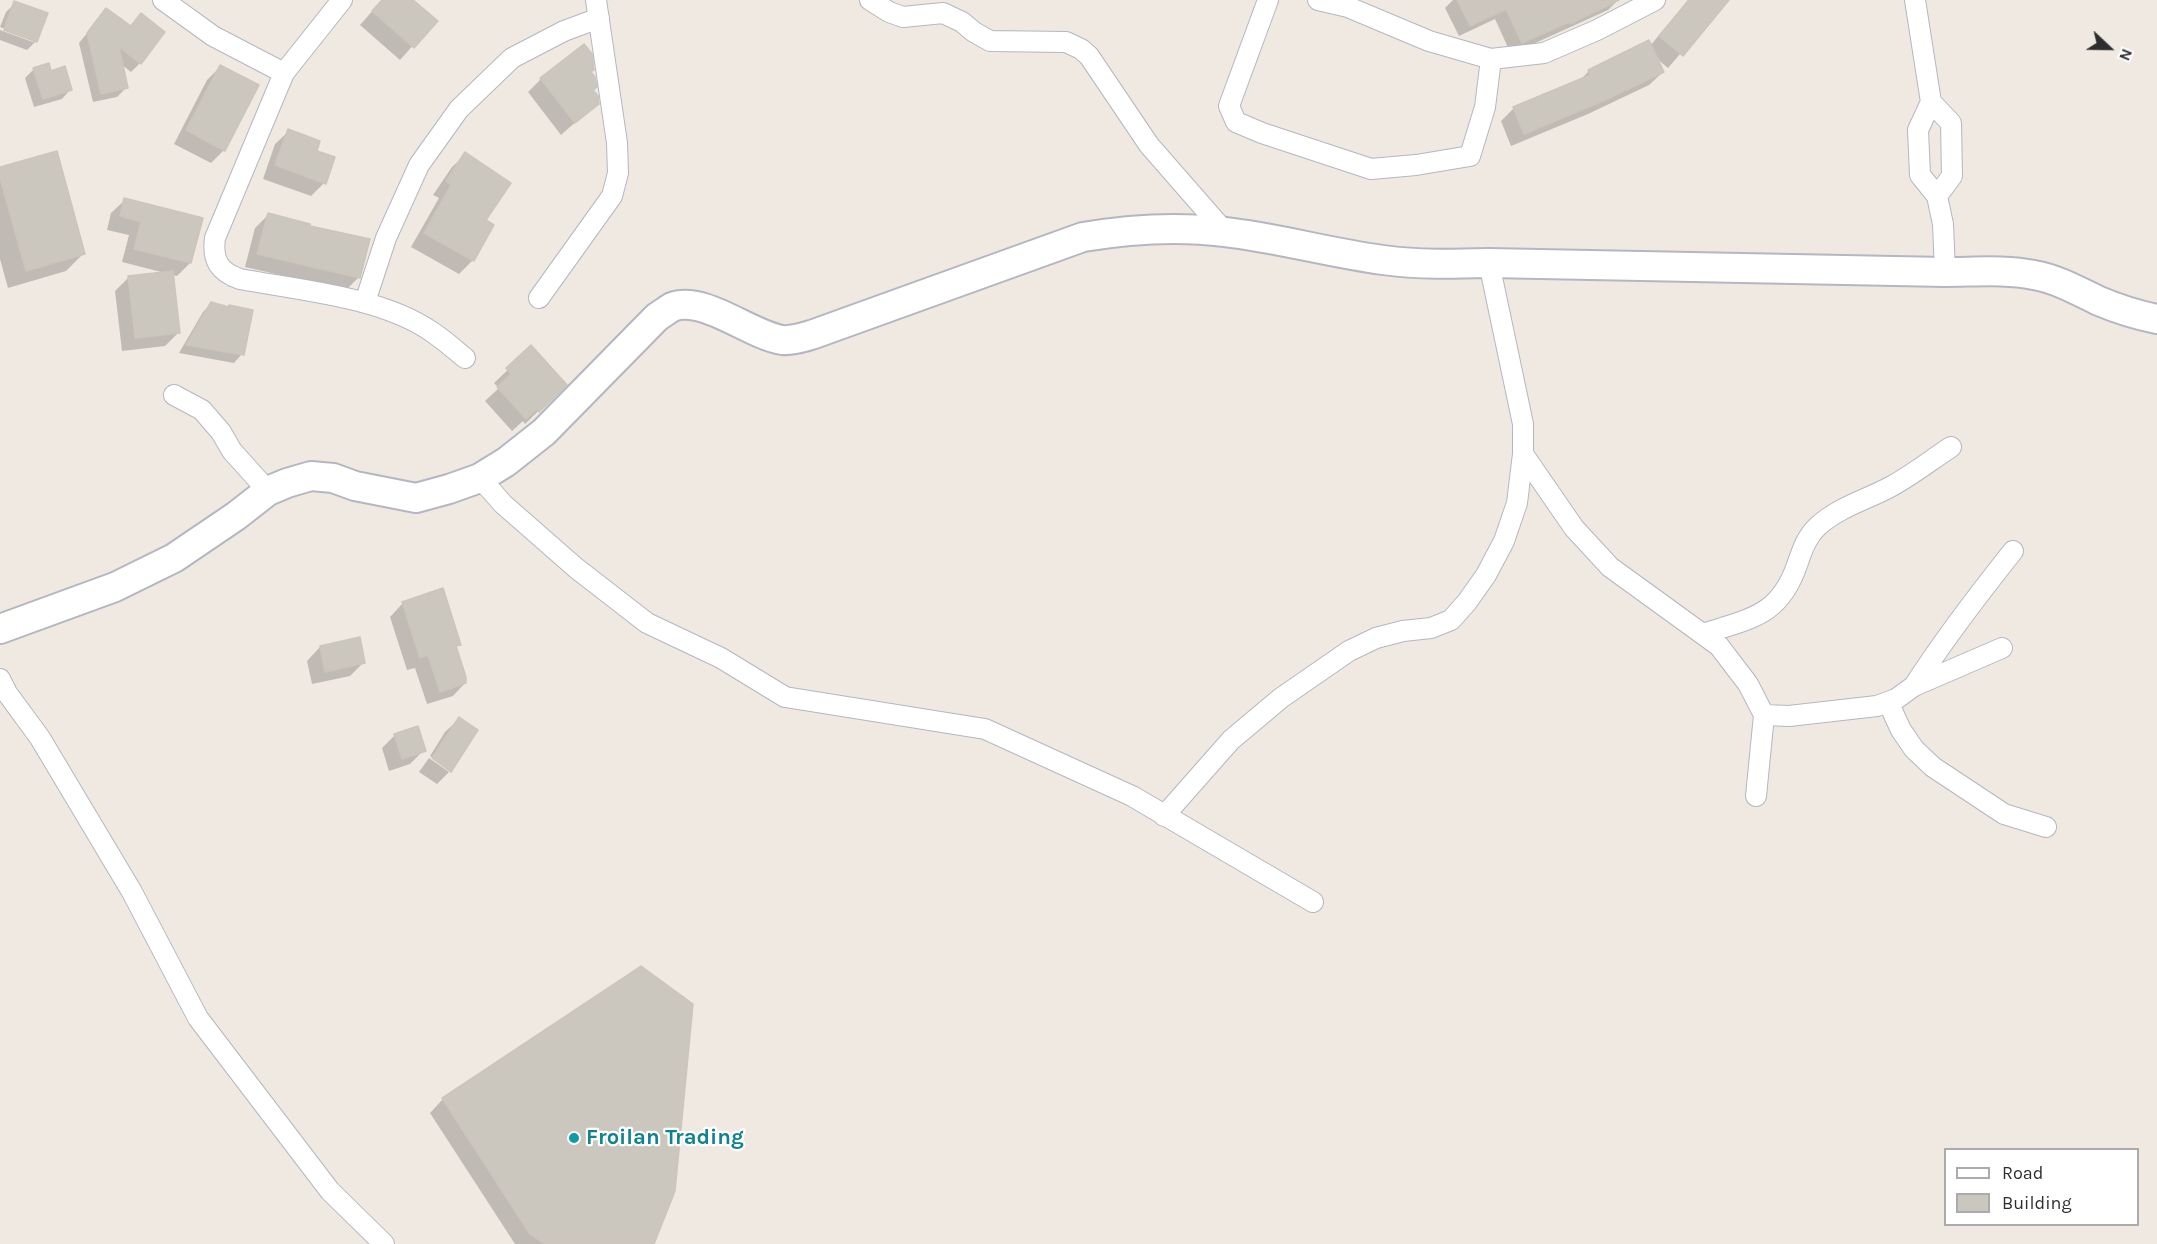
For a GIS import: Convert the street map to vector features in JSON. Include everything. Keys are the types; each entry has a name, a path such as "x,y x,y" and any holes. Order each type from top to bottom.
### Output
{"street":[{"path":"162,0 213,36 284,73"},
{"path":"342,0 284,73 215,238 213,250 217,264 228,275 240,279 365,302 400,315 431,331 465,358"},
{"path":"870,0 889,12 903,17 943,13 962,22 990,41 1066,42 1081,49 1089,57 1149,145 1225,232"},
{"path":"1268,0 1229,106 1236,122 1262,133 1371,169 1416,165 1470,156 1485,107 1491,59"},
{"path":"1318,0 1356,4 1429,41 1491,59 1544,53 1597,30 1655,0"},
{"path":"1916,0 1931,102 1918,130 1920,175 1937,196 1943,224 1945,272"},
{"path":"365,302 386,238 418,165 459,110 512,58 564,31 598,9 617,143 618,173 612,196 538,298"},
{"path":"1931,102 1951,123 1952,176 1937,196"},
{"path":"0,629 115,587 174,558 268,491 287,483 311,476 333,478 355,486 416,498 480,478 506,462 544,432 649,325 672,308 685,305 704,308 766,335 782,340 795,340 1083,237 1118,231 1166,228 1225,232 1383,260 1431,264 1489,263 2006,272 2035,275 2066,285 2101,302 2136,315 2157,319"},
{"path":"1164,816 1231,740 1314,673 1349,651 1376,638 1403,631 1431,628 1451,620 1486,575 1504,541 1517,502 1523,454 1523,424 1489,263"},
{"path":"174,395 202,410 221,432 242,463 268,491"},
{"path":"1703,634 1762,614 1773,607 1785,592 1797,567 1803,545 1816,527 1830,516 1890,487 1951,447"},
{"path":"1523,454 1574,528 1610,567 1703,634 1730,658 1748,684 1764,716 1756,796"},
{"path":"480,478 511,511 576,568 647,623 721,658 785,697 985,729 1132,796 1313,902"},
{"path":"1914,686 1971,603 2013,551"},
{"path":"1764,716 1789,716 1877,706 1914,686 2002,648"},
{"path":"0,680 40,738 132,892 198,1018 330,1191 384,1244"},
{"path":"1888,702 1901,730 1914,749 1933,767 2004,814 2046,827"}],"building":[{"path":"382,0 413,0 438,21 414,48 372,11"},
{"path":"1457,0 1619,0 1570,24 1569,22 1522,43 1506,9 1470,26"},
{"path":"1689,0 1729,0 1683,56 1659,36"},
{"path":"14,1 48,13 37,42 4,30"},
{"path":"106,8 131,26 141,13 165,32 141,64 119,47 128,88 101,94 87,33"},
{"path":"1649,40 1664,72 1603,101 1524,134 1513,107 1590,75 1588,70"},
{"path":"584,44 592,54 594,70 591,72 595,77 597,87 593,90 598,96 599,104 575,123 540,78"},
{"path":"49,63 51,71 65,66 72,90 43,99 33,68"},
{"path":"220,65 259,85 225,151 186,130"},
{"path":"288,129 320,141 317,151 335,157 326,184 275,165"},
{"path":"57,151 85,254 26,271 0,178 0,167"},
{"path":"465,152 511,183 486,220 494,225 474,261 424,233 451,185 446,181"},
{"path":"124,198 203,218 191,263 134,249 141,222 120,216"},
{"path":"268,213 310,224 310,226 370,239 360,278 257,254"},
{"path":"173,271 180,333 135,338 128,276"},
{"path":"211,302 253,310 244,355 186,345"},
{"path":"531,345 567,385 539,412 537,409 526,419 497,387 511,374 506,368"},
{"path":"443,588 461,645 456,646 466,683 440,692 428,655 420,658 402,602"},
{"path":"360,637 365,663 325,672 320,646"},
{"path":"459,717 478,730 451,772 432,758"},
{"path":"418,726 426,751 402,759 394,734"},
{"name":"Froilan Trading","path":"641,966 693,1004 675,1191 654,1244 545,1244 530,1234 442,1098"}],"place":[{"name":"Froilan Trading","path":"574,1138"}]}
